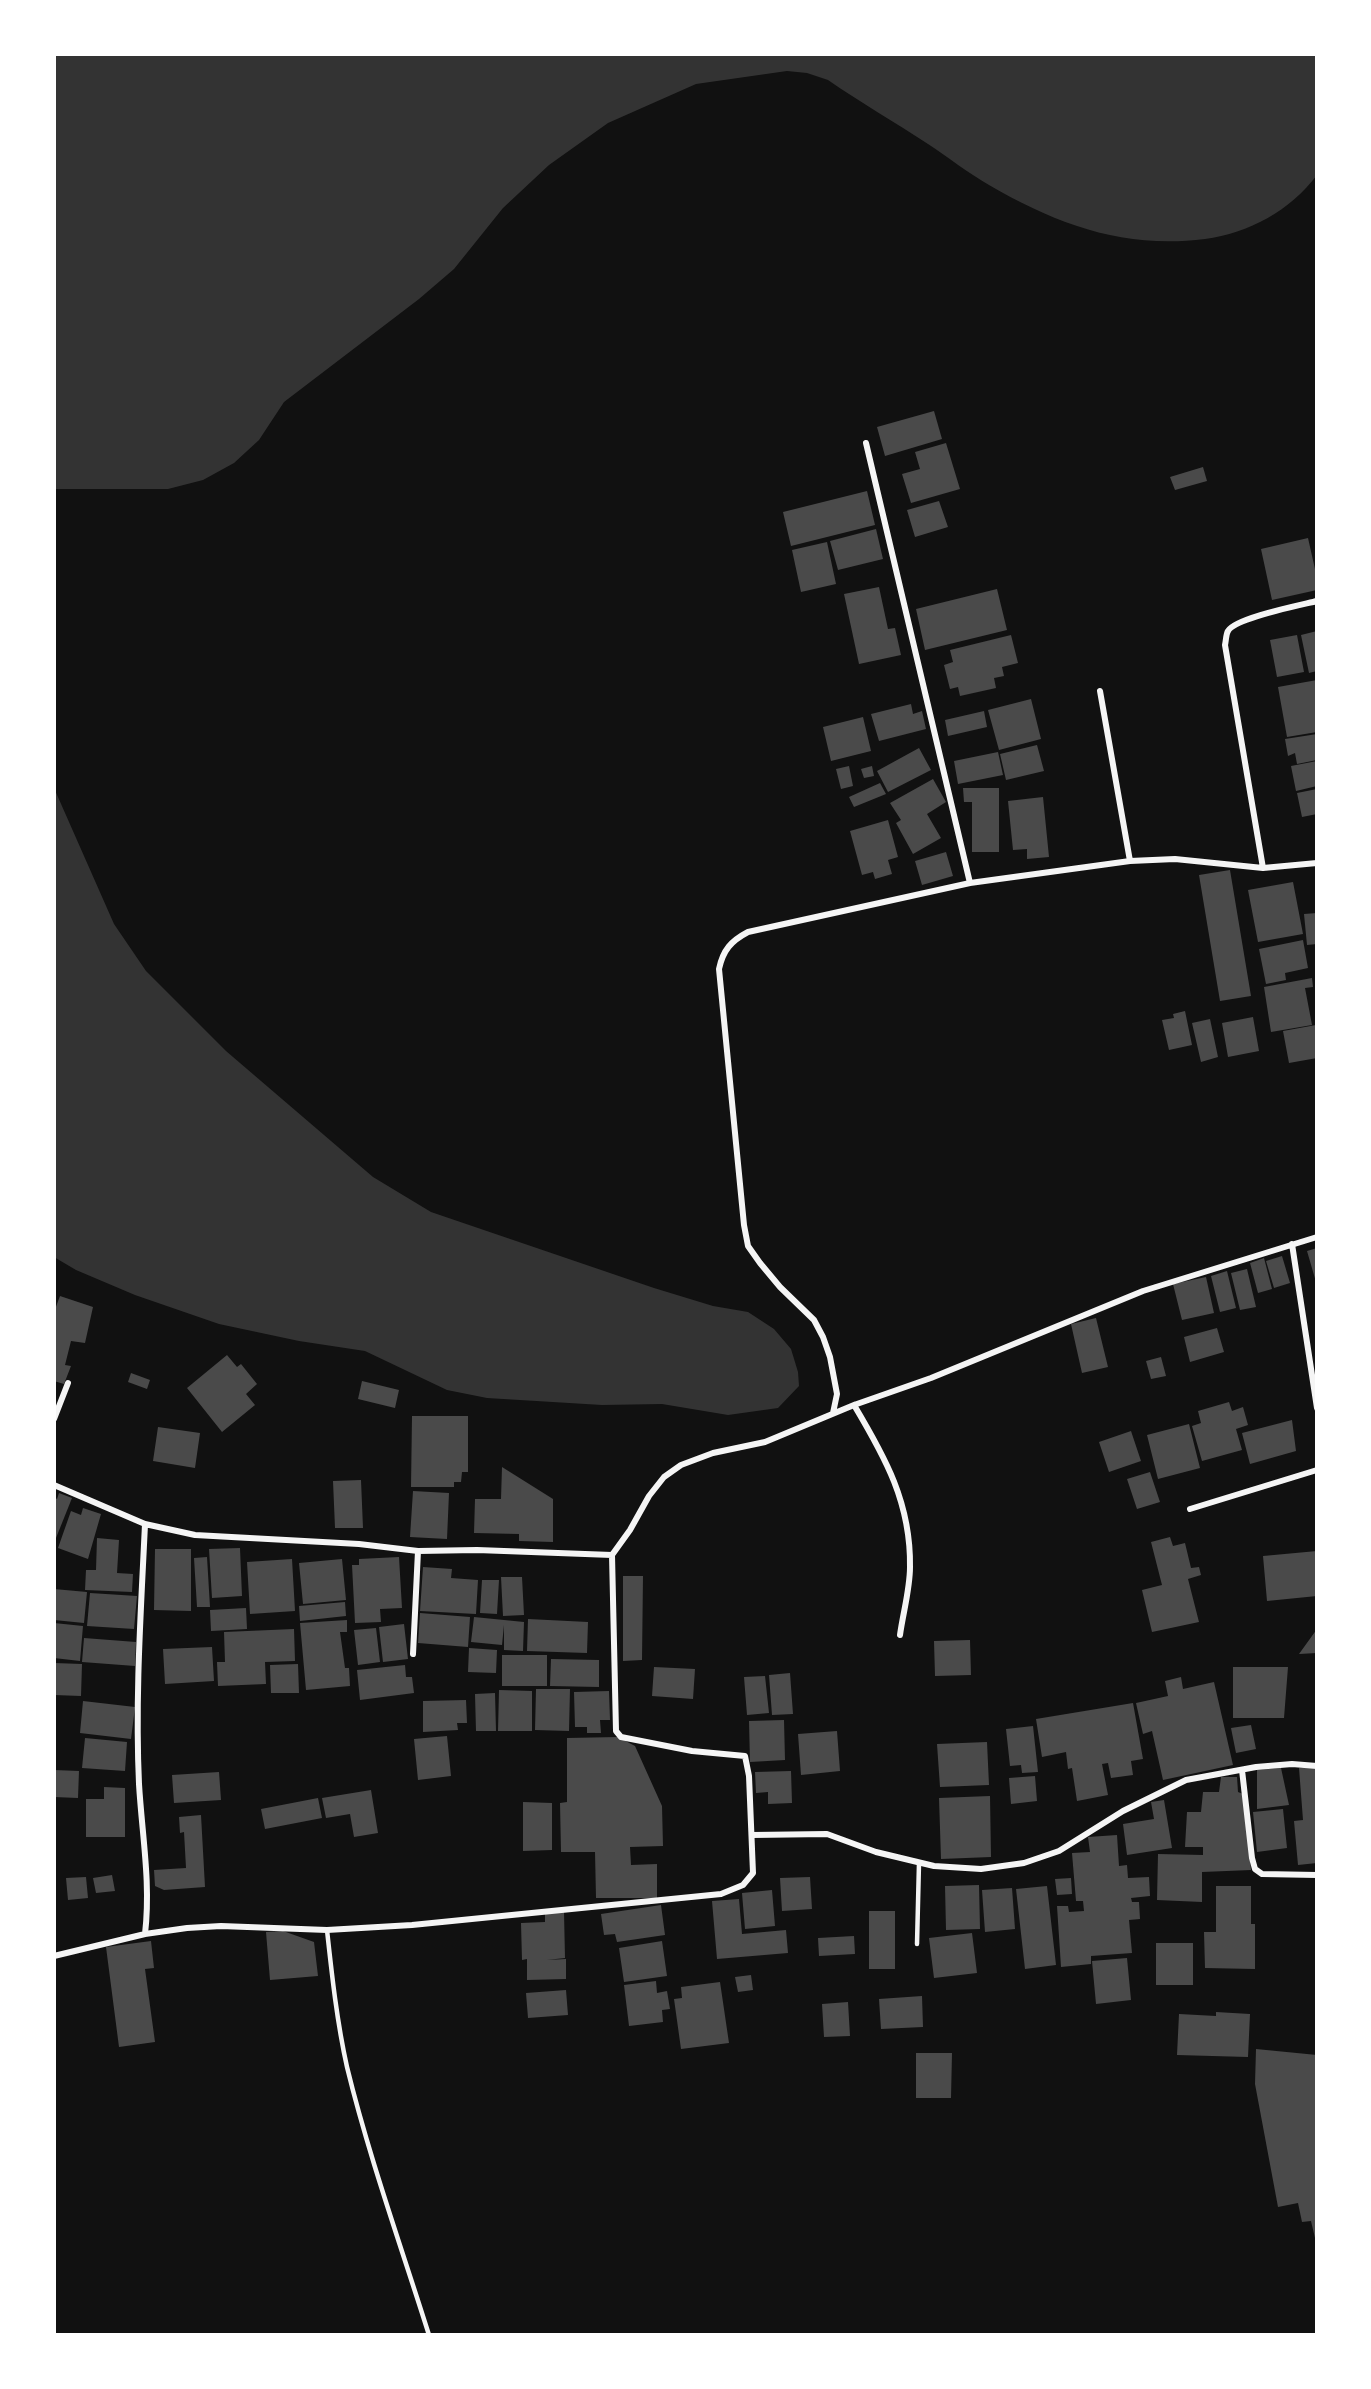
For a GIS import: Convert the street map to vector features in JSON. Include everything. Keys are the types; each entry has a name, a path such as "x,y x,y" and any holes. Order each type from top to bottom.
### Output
{"street":[{"path":"866,443 970,883"},
{"path":"1263,868 1226,654 1228,630 1237,623 1317,601"},
{"path":"1100,691 1130,861"},
{"path":"833,1413 837,1394 830,1357 823,1337 814,1320 780,1287 748,1246 719,969 722,955 733,940 748,932 970,883 1130,861 1175,859 1263,868 1317,862"},
{"path":"54,1956 145,1934 221,1926 327,1930 424,1923 721,1894 743,1885 753,1873 749,1776 745,1756 669,1748 621,1737 616,1731 612,1555 630,1530 649,1496 664,1477 681,1465 713,1453 765,1442 833,1413 931,1378 1143,1291 1317,1237"},
{"path":"1292,1244 1317,1408"},
{"path":"54,1419 68,1383"},
{"path":"854,1405 886,1458 906,1517 910,1569 900,1635"},
{"path":"1190,1509 1317,1470"},
{"path":"54,1485 145,1524 195,1535 359,1544 418,1551 477,1550 612,1555"},
{"path":"145,1524 138,1684 140,1784 148,1903 145,1934"},
{"path":"413,1654 418,1551"},
{"path":"752,1835 827,1834 876,1852 919,1863 981,1869 1024,1863 1059,1851 1123,1811 1186,1780 1292,1764 1317,1766"},
{"path":"1242,1770 1255,1869 1262,1874 1317,1875"}],"lane":[{"path":"918,1944 919,1863"},
{"path":"327,1930 335,2002 347,2065 364,2130 429,2335"}],"shaded area":[{"path":"54,54 1317,54 1317,175 1306,188 1281,209 1253,226 1237,232 1205,239 1175,241 1119,237 1066,222 1015,199 981,180 828,80 807,73 787,71 696,84 608,123 549,165 503,208 454,269 419,299 284,402 259,440 234,463 203,480 168,489 54,489"},
{"path":"54,788 114,924 146,971 226,1051 373,1177 431,1212 654,1288 713,1306 748,1312 774,1329 791,1349 798,1372 799,1386 778,1408 728,1415 662,1404 602,1405 487,1398 447,1390 365,1351 299,1341 219,1324 135,1295 76,1270 54,1257"}],"building":[{"path":"934,411 942,439 885,456 877,427"},
{"path":"946,443 960,489 911,503 902,474 920,469 915,452"},
{"path":"1203,467 1207,481 1175,490 1170,477"},
{"path":"867,491 875,525 791,546 783,512"},
{"path":"939,501 948,527 915,537 907,510"},
{"path":"876,529 883,559 838,570 830,541"},
{"path":"1308,538 1317,578 1317,590 1272,600 1261,549"},
{"path":"827,542 836,584 801,592 792,550"},
{"path":"879,587 888,629 895,628 901,655 859,664 844,594"},
{"path":"997,589 1007,630 925,650 916,609"},
{"path":"1317,631 1317,671 1309,673 1301,635"},
{"path":"1011,635 1018,663 1002,667 1004,676 994,678 996,688 960,696 958,687 950,689 944,665 953,662 950,650"},
{"path":"1297,635 1304,672 1277,677 1270,640"},
{"path":"1317,680 1317,732 1287,737 1278,687"},
{"path":"1031,699 1041,739 999,750 988,710"},
{"path":"911,704 913,714 922,711 926,729 879,741 871,714"},
{"path":"984,711 987,727 948,736 945,720"},
{"path":"863,717 871,751 831,761 823,727"},
{"path":"1317,734 1317,760 1297,764 1295,753 1288,756 1285,739"},
{"path":"1037,745 1044,771 1006,780 1000,754"},
{"path":"919,748 931,770 888,792 877,771"},
{"path":"998,752 1003,775 958,784 954,761"},
{"path":"1317,761 1317,786 1296,791 1291,766"},
{"path":"849,766 853,786 841,789 836,769"},
{"path":"872,766 874,776 864,778 861,769"},
{"path":"933,779 946,802 927,814 941,838 913,854 896,823 901,820 890,803"},
{"path":"880,783 886,794 854,807 849,797"},
{"path":"963,788 999,788 999,852 972,852 972,802 964,802"},
{"path":"1317,789 1317,814 1302,817 1297,793"},
{"path":"1043,797 1049,857 1027,859 1027,849 1013,850 1008,801"},
{"path":"888,820 898,857 888,860 892,874 875,879 873,872 862,875 850,831"},
{"path":"946,852 953,876 922,885 915,861"},
{"path":"1230,870 1251,996 1220,1001 1199,875"},
{"path":"1293,882 1303,934 1258,942 1248,890"},
{"path":"1317,913 1317,944 1307,945 1304,914"},
{"path":"1303,940 1308,968 1285,973 1286,980 1266,984 1259,949"},
{"path":"1312,978 1313,987 1305,988 1312,1025 1271,1032 1264,987"},
{"path":"1185,1011 1192,1045 1169,1050 1162,1020 1174,1018 1173,1014"},
{"path":"1253,1017 1259,1051 1228,1057 1222,1023"},
{"path":"1210,1019 1218,1057 1201,1062 1192,1023"},
{"path":"1316,1025 1317,1058 1289,1063 1283,1031"},
{"path":"1317,1248 1317,1282 1316,1282 1307,1251"},
{"path":"1282,1256 1290,1283 1274,1288 1266,1261"},
{"path":"1264,1258 1272,1289 1258,1293 1250,1263"},
{"path":"1247,1269 1256,1307 1240,1310 1231,1273"},
{"path":"1227,1271 1236,1308 1220,1312 1211,1276"},
{"path":"1206,1277 1214,1313 1182,1320 1173,1284"},
{"path":"60,1296 93,1307 85,1343 71,1341 65,1365 71,1366 64,1384 54,1381 54,1312"},
{"path":"1096,1318 1108,1367 1082,1373 1071,1324"},
{"path":"1217,1328 1224,1352 1190,1362 1184,1337"},
{"path":"227,1355 237,1367 241,1364 257,1384 246,1394 255,1405 222,1432 187,1388"},
{"path":"1161,1357 1166,1376 1151,1379 1146,1361"},
{"path":"131,1373 150,1380 147,1389 128,1382"},
{"path":"362,1381 399,1390 395,1408 358,1399"},
{"path":"1229,1402 1232,1411 1243,1407 1248,1425 1236,1429 1242,1450 1202,1461 1192,1426 1201,1423 1198,1411"},
{"path":"412,1416 468,1416 468,1472 462,1472 461,1482 454,1482 454,1487 411,1487"},
{"path":"1292,1420 1296,1451 1250,1464 1242,1433"},
{"path":"1189,1424 1200,1468 1158,1479 1147,1435"},
{"path":"158,1427 200,1433 195,1468 153,1461"},
{"path":"1131,1431 1141,1461 1109,1472 1099,1442"},
{"path":"502,1467 553,1499 553,1542 519,1541 519,1534 474,1533 475,1499 501,1499"},
{"path":"1150,1472 1160,1502 1137,1509 1127,1479"},
{"path":"361,1480 363,1528 335,1528 333,1481"},
{"path":"413,1491 449,1493 447,1539 410,1537"},
{"path":"59,1493 72,1498 54,1543 54,1497 57,1499"},
{"path":"83,1508 101,1514 88,1559 58,1548 71,1511 81,1515"},
{"path":"1170,1537 1173,1546 1185,1543 1191,1568 1199,1567 1201,1575 1188,1579 1199,1622 1152,1632 1142,1590 1162,1585 1151,1542"},
{"path":"97,1538 119,1540 117,1573 133,1574 132,1592 85,1590 86,1570 96,1570"},
{"path":"240,1548 242,1596 212,1598 209,1549"},
{"path":"155,1549 191,1549 191,1611 154,1610"},
{"path":"1317,1551 1317,1596 1267,1601 1263,1556"},
{"path":"207,1557 210,1607 197,1607 194,1558"},
{"path":"399,1557 402,1608 380,1609 381,1622 355,1623 352,1565 359,1565 359,1559"},
{"path":"292,1559 295,1611 250,1614 247,1562"},
{"path":"342,1559 346,1600 303,1604 299,1563"},
{"path":"423,1567 452,1569 451,1578 478,1580 476,1614 420,1611"},
{"path":"623,1576 643,1576 642,1660 623,1661"},
{"path":"501,1577 522,1577 524,1615 503,1616"},
{"path":"482,1580 499,1580 497,1614 480,1613"},
{"path":"54,1589 87,1592 84,1623 54,1620"},
{"path":"90,1593 137,1596 134,1629 87,1626"},
{"path":"345,1602 346,1616 300,1621 299,1606"},
{"path":"246,1608 247,1629 211,1631 210,1610"},
{"path":"420,1613 470,1617 468,1647 418,1643"},
{"path":"474,1617 524,1622 523,1651 504,1650 504,1625 502,1645 471,1642"},
{"path":"528,1619 588,1622 587,1653 527,1651"},
{"path":"347,1620 347,1632 340,1632 345,1668 349,1668 350,1686 306,1690 300,1623"},
{"path":"54,1623 83,1626 80,1661 54,1658"},
{"path":"404,1624 408,1659 383,1662 379,1627"},
{"path":"376,1628 380,1662 358,1665 354,1630"},
{"path":"294,1629 295,1661 265,1662 266,1684 218,1686 217,1662 225,1662 224,1632"},
{"path":"1317,1629 1317,1653 1299,1654"},
{"path":"84,1638 136,1642 135,1666 82,1662"},
{"path":"970,1640 971,1675 935,1676 934,1641"},
{"path":"212,1647 214,1681 165,1684 163,1649"},
{"path":"469,1648 497,1650 496,1673 468,1672"},
{"path":"502,1655 547,1655 547,1686 502,1686"},
{"path":"551,1659 599,1660 599,1687 550,1686"},
{"path":"54,1663 82,1664 81,1696 54,1695"},
{"path":"298,1664 299,1693 271,1693 270,1665"},
{"path":"405,1665 406,1677 412,1677 414,1693 360,1700 357,1670"},
{"path":"654,1667 695,1669 693,1699 652,1696"},
{"path":"1233,1667 1288,1667 1284,1718 1233,1718"},
{"path":"790,1673 793,1714 772,1715 769,1675"},
{"path":"765,1676 769,1713 747,1715 744,1677"},
{"path":"1181,1677 1183,1689 1214,1682 1233,1765 1163,1780 1152,1731 1143,1734 1136,1703 1168,1696 1165,1681"},
{"path":"536,1689 570,1689 569,1731 535,1730"},
{"path":"499,1690 532,1691 532,1731 498,1731"},
{"path":"609,1691 610,1720 600,1720 601,1733 587,1733 587,1727 575,1727 574,1692"},
{"path":"495,1693 496,1731 476,1731 475,1694"},
{"path":"466,1700 467,1723 457,1723 458,1730 423,1732 423,1701"},
{"path":"83,1701 135,1707 131,1739 80,1733"},
{"path":"1133,1703 1143,1759 1131,1761 1133,1775 1111,1778 1108,1763 1102,1764 1108,1795 1077,1801 1072,1768 1068,1769 1066,1752 1042,1757 1036,1719"},
{"path":"784,1720 785,1760 750,1762 749,1721"},
{"path":"1251,1725 1256,1749 1236,1753 1231,1728"},
{"path":"1033,1726 1038,1772 1022,1773 1021,1765 1010,1766 1006,1729"},
{"path":"837,1731 840,1771 801,1775 798,1734"},
{"path":"447,1736 451,1776 418,1780 414,1739"},
{"path":"618,1737 635,1746 662,1806 663,1846 630,1847 631,1865 657,1864 657,1898 596,1898 595,1852 561,1852 560,1803 567,1802 567,1738"},
{"path":"85,1738 127,1742 125,1771 82,1768"},
{"path":"987,1742 989,1785 940,1787 937,1744"},
{"path":"1317,1767 1317,1863 1298,1865 1294,1821 1303,1820 1299,1768"},
{"path":"1281,1768 1289,1805 1257,1809 1257,1770"},
{"path":"54,1770 79,1771 78,1798 54,1797"},
{"path":"791,1771 792,1803 768,1804 768,1792 756,1793 755,1772"},
{"path":"219,1772 221,1800 174,1803 172,1775"},
{"path":"1035,1776 1037,1801 1011,1804 1009,1778"},
{"path":"1221,1777 1237,1777 1238,1792 1243,1794 1251,1870 1202,1872 1202,1902 1157,1900 1158,1854 1203,1855 1203,1847 1185,1847 1187,1812 1201,1812 1203,1792 1219,1792"},
{"path":"104,1787 125,1788 125,1837 86,1837 86,1799 104,1799"},
{"path":"371,1790 378,1833 354,1837 350,1814 326,1818 322,1798"},
{"path":"990,1796 991,1857 941,1859 939,1798"},
{"path":"318,1798 322,1818 265,1829 261,1809"},
{"path":"1164,1800 1172,1848 1127,1855 1123,1824 1154,1819 1151,1802"},
{"path":"523,1802 552,1803 552,1850 523,1851"},
{"path":"1283,1809 1287,1848 1257,1852 1253,1812"},
{"path":"201,1815 205,1887 164,1890 155,1886 154,1870 186,1868 184,1832 180,1833 179,1817"},
{"path":"1117,1835 1119,1866 1127,1865 1128,1878 1149,1877 1150,1896 1131,1898 1132,1902 1139,1902 1140,1919 1129,1920 1132,1953 1091,1956 1091,1964 1061,1967 1057,1906 1068,1906 1069,1912 1084,1911 1083,1901 1076,1901 1072,1853 1090,1852 1088,1837"},
{"path":"112,1875 115,1891 96,1893 93,1878"},
{"path":"86,1877 88,1898 68,1900 66,1878"},
{"path":"810,1877 812,1909 782,1911 780,1878"},
{"path":"1071,1878 1072,1894 1057,1895 1055,1879"},
{"path":"979,1885 980,1929 946,1930 945,1886"},
{"path":"1047,1886 1056,1965 1025,1969 1016,1889"},
{"path":"1216,1886 1251,1886 1251,1924 1255,1924 1255,1969 1205,1968 1204,1932 1216,1932"},
{"path":"1012,1888 1015,1929 985,1932 982,1890"},
{"path":"772,1890 775,1926 745,1929 742,1893"},
{"path":"739,1899 742,1934 786,1930 788,1953 717,1959 712,1901"},
{"path":"661,1905 665,1935 617,1942 615,1934 604,1935 601,1914"},
{"path":"869,1911 895,1911 895,1969 869,1969"},
{"path":"564,1912 565,1958 547,1960 566,1959 566,1979 527,1980 527,1959 522,1960 521,1923 545,1922 545,1913"},
{"path":"283,1931 314,1942 318,1976 270,1980 266,1932"},
{"path":"972,1933 977,1973 934,1978 929,1938"},
{"path":"854,1936 855,1954 819,1956 818,1938"},
{"path":"151,1941 154,1968 145,1969 155,2042 119,2047 106,1947"},
{"path":"662,1941 667,1976 624,1982 619,1948"},
{"path":"1156,1943 1193,1943 1193,1985 1156,1985"},
{"path":"1127,1958 1131,2000 1096,2004 1092,1961"},
{"path":"751,1975 753,1990 738,1992 735,1977"},
{"path":"656,1981 657,1993 667,1991 670,2009 662,2010 663,2022 629,2026 624,1985"},
{"path":"720,1982 729,2043 681,2049 674,1999 682,1998 681,1987"},
{"path":"566,1990 568,2015 528,2018 526,1993"},
{"path":"922,1996 923,2027 881,2029 879,1999"},
{"path":"848,2002 850,2036 824,2037 822,2004"},
{"path":"1216,2012 1250,2014 1248,2057 1177,2055 1179,2014 1216,2016"},
{"path":"1256,2049 1317,2055 1317,2238 1315,2238 1311,2221 1302,2222 1298,2203 1278,2207 1255,2084"},
{"path":"916,2053 952,2053 951,2098 916,2098"}]}
